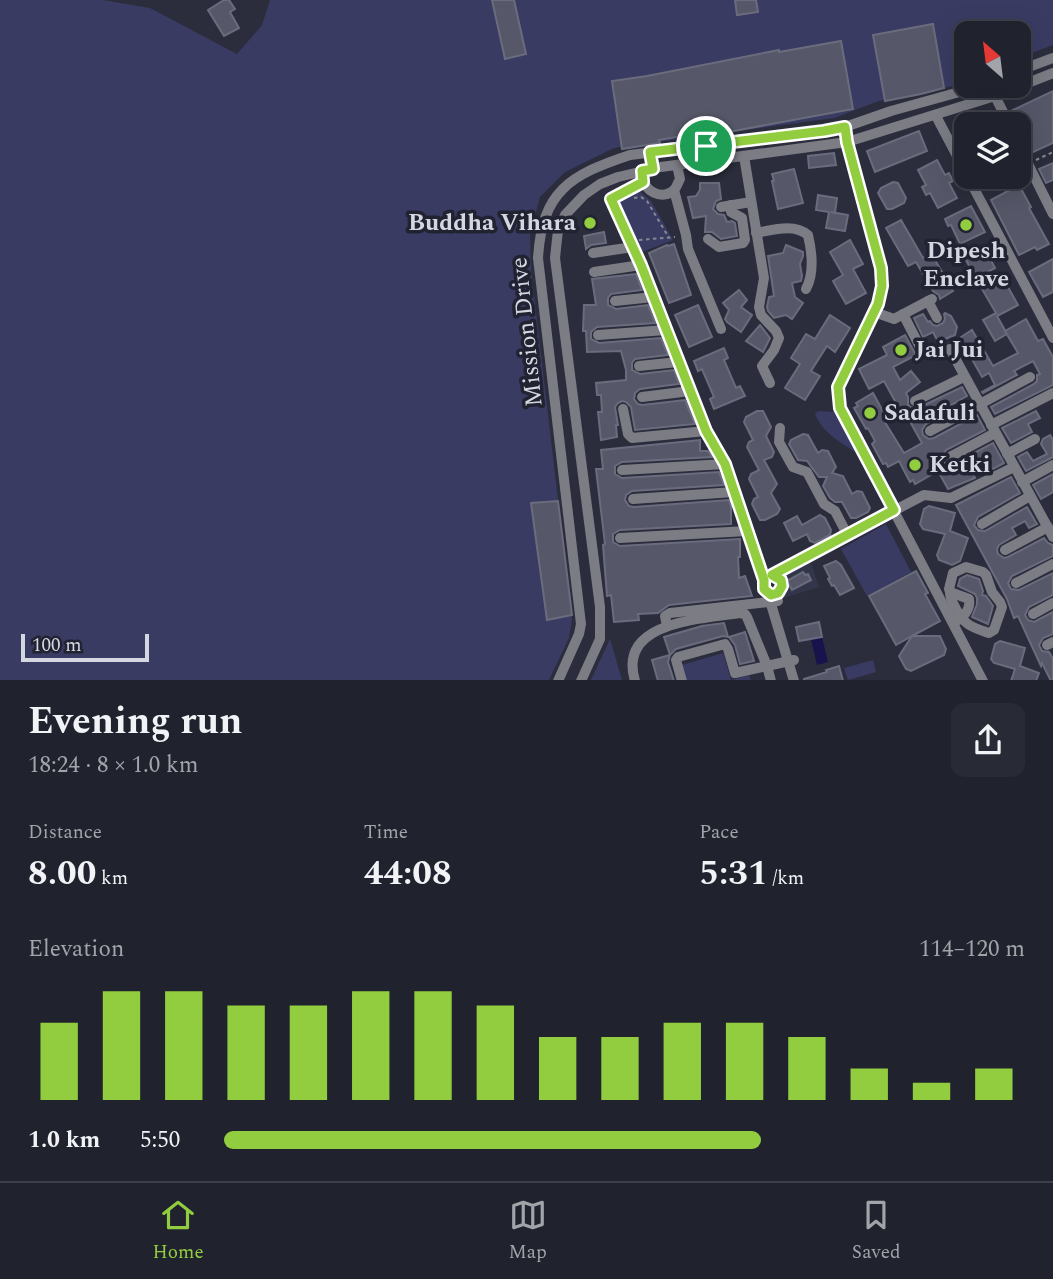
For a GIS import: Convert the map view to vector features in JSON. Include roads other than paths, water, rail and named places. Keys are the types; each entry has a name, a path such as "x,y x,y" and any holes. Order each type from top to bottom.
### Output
{"street":[{"path":"1031,66 1053,58"},
{"name":"Mission Drive","path":"1031,82 1053,73"},
{"name":"Mission Drive","path":"558,680 579,634 581,613 538,258 539,238 550,204 560,191 575,180 629,155 824,131 954,94"},
{"name":"Mission Drive","path":"580,680 600,639 600,607 555,258 558,230 565,215 584,195 600,184 618,177 646,174 677,165 847,142 989,98"},
{"path":"936,116 954,150"},
{"path":"845,127 881,268 882,286 878,304 838,387 840,408 957,621 984,680"},
{"path":"650,152 646,174 651,192 663,195 674,190 680,179 677,165"},
{"path":"744,156 764,278 761,314 779,338 762,366 769,383"},
{"path":"1031,168 1049,194 1053,214"},
{"path":"646,174 611,199 641,265 706,431 725,464 747,531 768,578"},
{"path":"974,189 1053,338"},
{"path":"674,190 688,248 721,329"},
{"path":"708,239 719,247 743,243 745,240 742,218 740,215 733,215 726,206 751,202"},
{"path":"756,233 790,228 802,230 808,235 812,270 811,281 806,289"},
{"path":"593,253 632,244"},
{"path":"594,272 641,265"},
{"path":"615,301 653,297"},
{"path":"874,312 894,319 930,300 937,318"},
{"path":"903,314 921,349"},
{"path":"598,334 666,330"},
{"path":"950,349 1050,532 1005,550"},
{"path":"639,366 678,362"},
{"path":"915,401 964,377"},
{"path":"930,431 1030,377"},
{"path":"642,397 690,391"},
{"path":"950,457 1053,393"},
{"path":"623,410 628,434 632,438 706,431"},
{"path":"780,428 779,442 793,467 807,472 824,504 835,511 848,536"},
{"path":"1007,454 1035,439"},
{"path":"622,470 725,464"},
{"path":"1022,482 1053,465"},
{"path":"794,680 773,597 763,586 768,578 923,495 951,498 1014,467"},
{"path":"633,499 734,492"},
{"path":"982,524 1030,496"},
{"path":"620,538 747,531"},
{"path":"1016,583 1053,564"},
{"path":"966,567 983,572 1002,607 994,630 989,633 957,621 950,593 953,573 957,570 966,567"},
{"path":"667,626 666,614 773,597 782,589 782,582 778,577 768,578"},
{"path":"950,593 969,599 970,603 965,615 957,621"},
{"path":"1033,614 1053,603"},
{"path":"635,680 632,669 637,650 650,635 667,626 743,613 747,617 771,680"},
{"path":"682,680 677,658 722,644 727,645 735,673 791,661"},
{"path":"791,661 800,680"}],"place":[{"name":"Buddha Vihara","path":"590,223"},
{"name":"Dipesh Enclave","path":"966,225"},
{"name":"Jai Jui","path":"901,350"},
{"name":"Sadafuli","path":"870,413"},
{"name":"Ketki","path":"915,465"}]}
